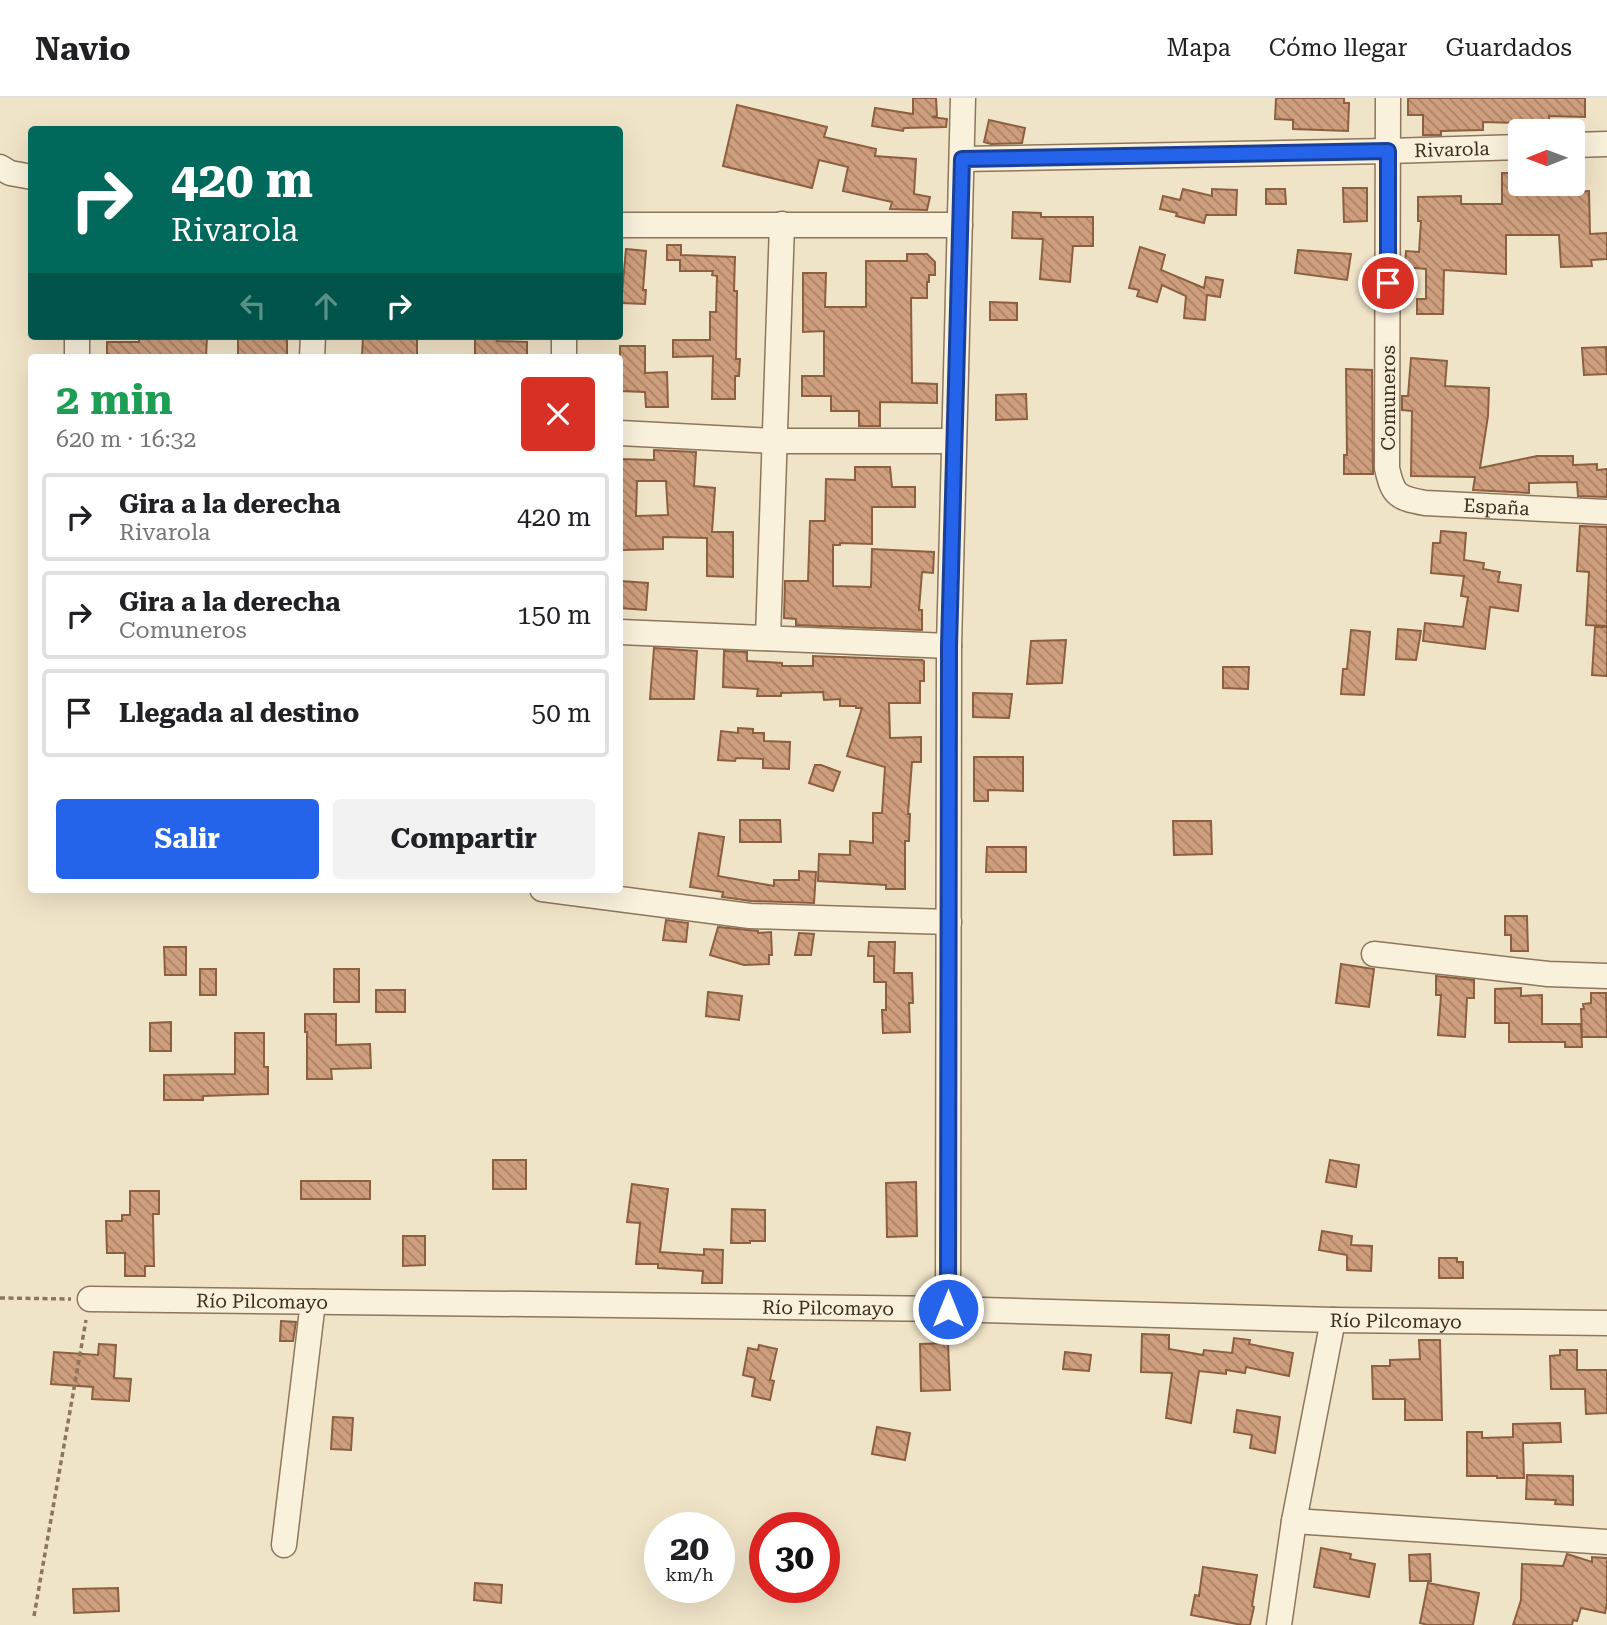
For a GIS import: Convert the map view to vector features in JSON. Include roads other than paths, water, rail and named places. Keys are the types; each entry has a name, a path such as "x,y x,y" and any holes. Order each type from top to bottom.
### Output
{"street":[{"path":"948,1309 949,646 963,98"},
{"name":"Comuneros","path":"1388,98 1387,468 1391,487"},
{"path":"1586,145 1607,144"},
{"name":"Rivarola","path":"962,159 1508,147"},
{"path":"0,167 10,173 28,176"},
{"path":"768,638 782,224"},
{"path":"623,225 960,225"},
{"path":"623,433 774,441 954,441"},
{"name":"España","path":"1391,487 1404,499 1425,502 1607,512"},
{"path":"623,632 949,646"},
{"path":"573,893 750,916 949,922"},
{"path":"1374,954 1548,974 1607,976"},
{"name":"Río Pilcomayo","path":"90,1299 948,1309 1333,1320 1607,1323"},
{"path":"284,1545 313,1302"},
{"path":"1285,1624 1294,1521 1333,1320"},
{"path":"1294,1521 1607,1542"}]}
